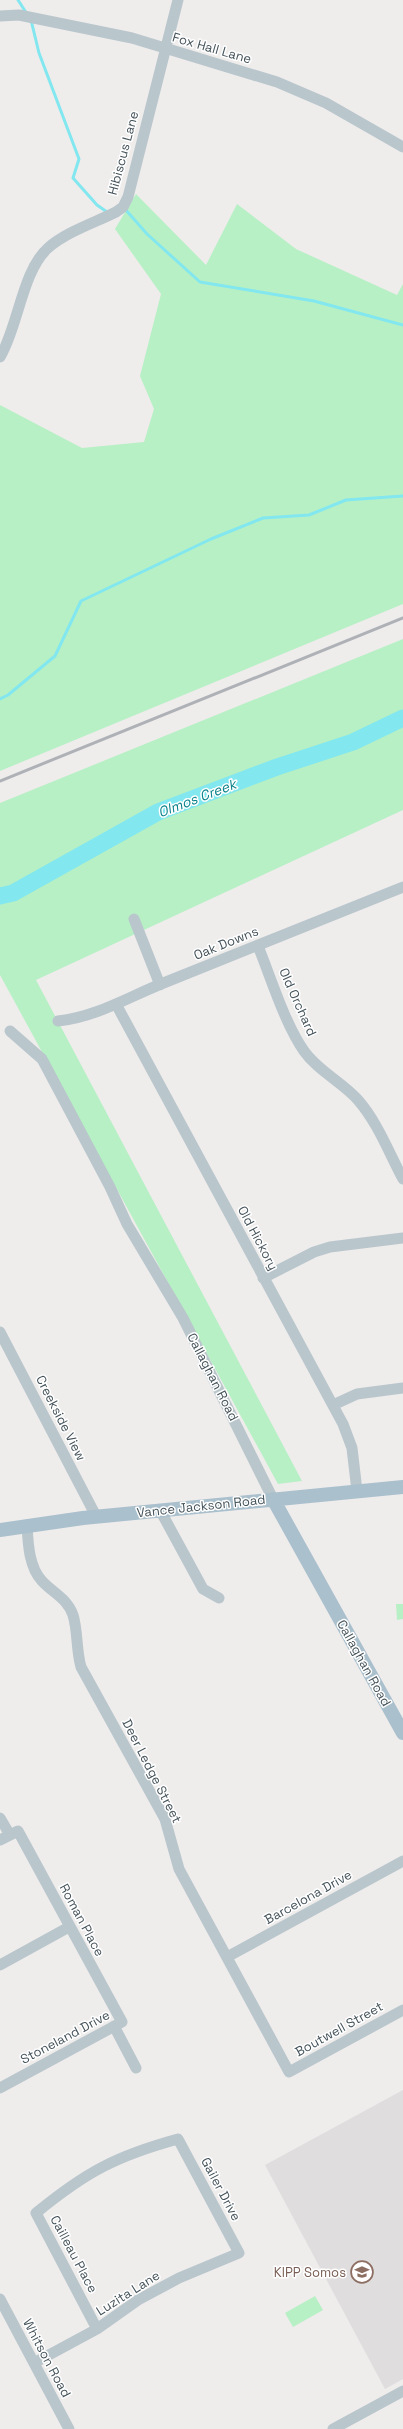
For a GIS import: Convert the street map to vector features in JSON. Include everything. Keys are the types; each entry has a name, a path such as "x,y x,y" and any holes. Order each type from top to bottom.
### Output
{"main road":[{"name":"Vance Jackson Road","path":"0,1530 96,1516 403,1487"},
{"name":"Callaghan Road","path":"273,1499 403,1733"}],"street":[{"name":"Hibiscus Lane","path":"0,358 37,262 47,249 61,239 116,212 125,202 178,0"},
{"name":"Fox Hall Lane","path":"0,16 19,15 132,38 277,82 326,103 403,147"},
{"name":"Oak Downs","path":"58,1021 75,1019 116,1004 403,887"},
{"path":"134,919 160,985"},
{"name":"Old Orchard","path":"258,946 295,1035 304,1051 313,1062 350,1092 365,1109 403,1179"},
{"name":"Old Hickory","path":"116,1004 333,1405 352,1448 357,1491"},
{"name":"Callaghan Road","path":"10,1031 42,1059 110,1187 126,1224 186,1324 273,1499"},
{"path":"263,1278 298,1258 325,1249 403,1238"},
{"name":"Creekside View","path":"0,1332 4,1348 96,1516"},
{"path":"333,1405 357,1394 403,1388"},
{"path":"160,1510 203,1589 219,1598"},
{"name":"Deer Ledge Street","path":"27,1525 29,1550 34,1568 42,1581 64,1599 73,1615 77,1652 81,1667 165,1819 179,1869 289,2072"},
{"name":"Roman Place","path":"0,1818 9,1835 69,1927 118,2024 136,2068"},
{"name":"Barcelona Drive","path":"227,1957 403,1861"},
{"path":"0,1965 69,1927"},
{"name":"Boutwell Street","path":"289,2072 403,2010"},
{"name":"Stoneland Drive","path":"0,2088 118,2024"},
{"name":"Gailer Drive","path":"36,2213 78,2180 107,2163 134,2151 178,2138 239,2253"},
{"name":"Cailleau Place","path":"36,2213 97,2328"},
{"name":"Luzita Lane","path":"34,2363 97,2328 138,2300 179,2278 239,2253"},
{"name":"Whitson Road","path":"0,2299 69,2429"},
{"path":"333,2429 403,2391"}],"shaded area":[{"name":"KIPP Somos","path":"403,2090 403,2379 385,2389 265,2165"}],"green space":[{"path":"136,194 206,265 237,204 296,249 397,295 403,284 403,604 0,771 0,405 82,448 144,442 154,409 140,376 161,294 115,229"},
{"path":"403,639 403,810 36,980 302,1481 278,1484 0,975 0,803"},
{"path":"396,1604 403,1604 403,1619 397,1620"},
{"path":"315,2296 323,2310 293,2327 285,2313"}],"waterway":[{"path":"18,0 27,14"},
{"path":"31,20 39,53 79,159 73,178 97,205 107,212"},
{"path":"125,209 147,234 200,282 314,301 403,325"},
{"path":"0,699 8,695 55,656 81,601 211,539 263,518 309,515 346,500 403,496"},
{"name":"Olmos Creek","path":"0,896 13,893 158,812 277,767 353,742 403,718"}],"railway":[{"path":"0,781 403,618"}],"place":[{"name":"KIPP Somos","path":"362,2272"}]}
